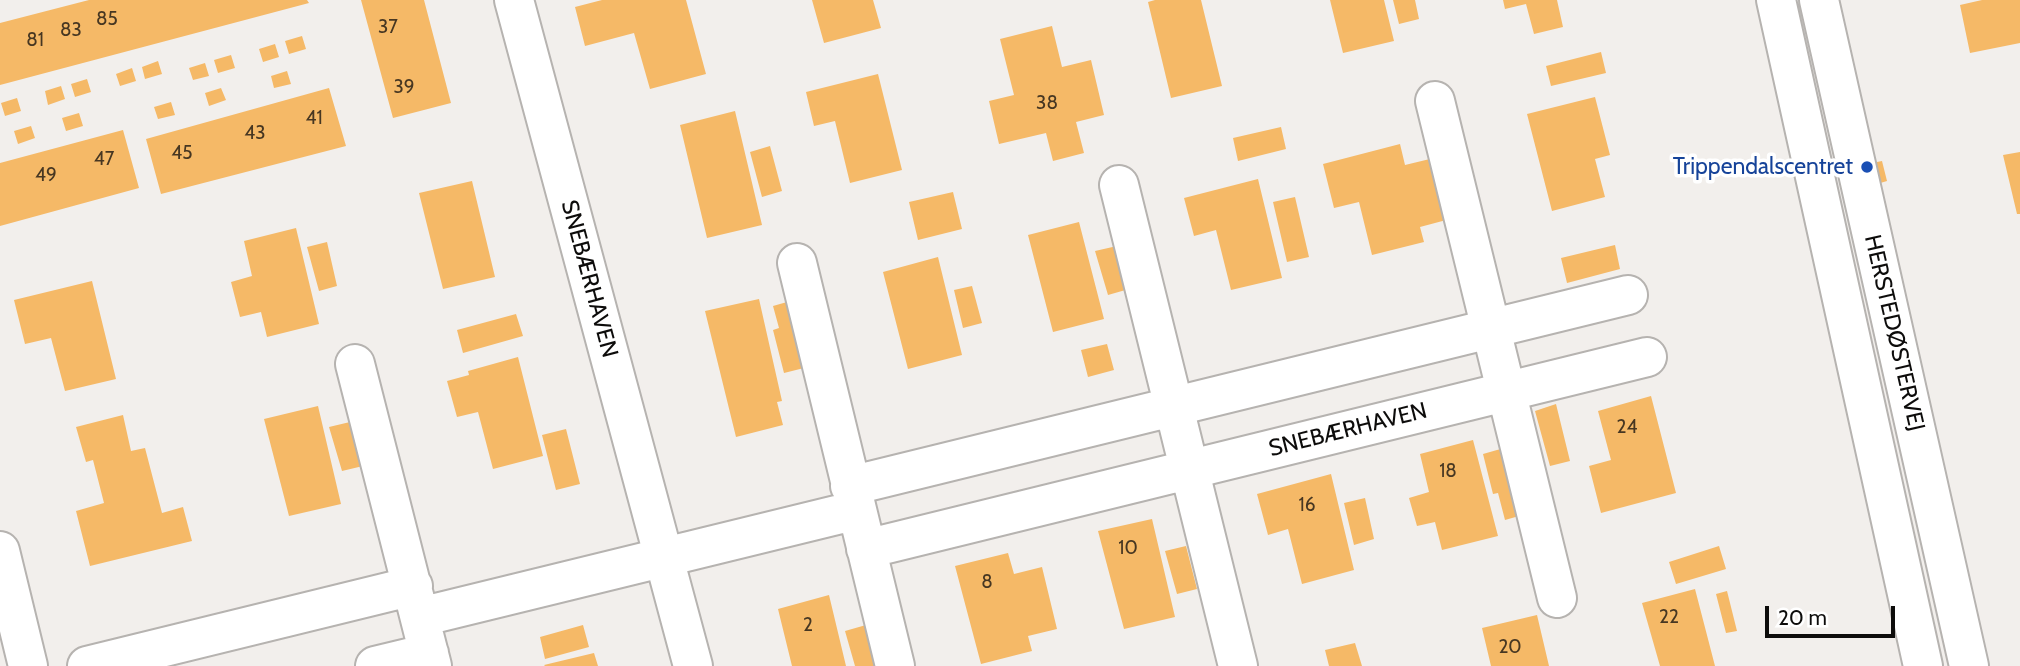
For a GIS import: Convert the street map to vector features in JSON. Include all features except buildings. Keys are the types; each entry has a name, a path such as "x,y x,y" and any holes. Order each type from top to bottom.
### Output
{"street":[{"name":"SNEBÆRHAVEN","path":"514,0 693,666"},
{"name":"HERSTEDØSTERVEJ","path":"1776,0 1923,666"},
{"name":"HERSTEDØSTERVEJ","path":"1819,0 1969,666"},
{"path":"1435,101 1557,598"},
{"path":"1119,185 1238,666"},
{"path":"797,263 895,666"},
{"path":"87,666 423,630 854,498 1174,406 1628,295"},
{"name":"SNEBÆRHAVEN","path":"866,549 1647,357"},
{"path":"355,363 423,630"},
{"path":"0,551 28,666"},
{"path":"375,666 423,630"}],"place":[{"name":"Trippendalscentret","path":"1867,167"}]}
